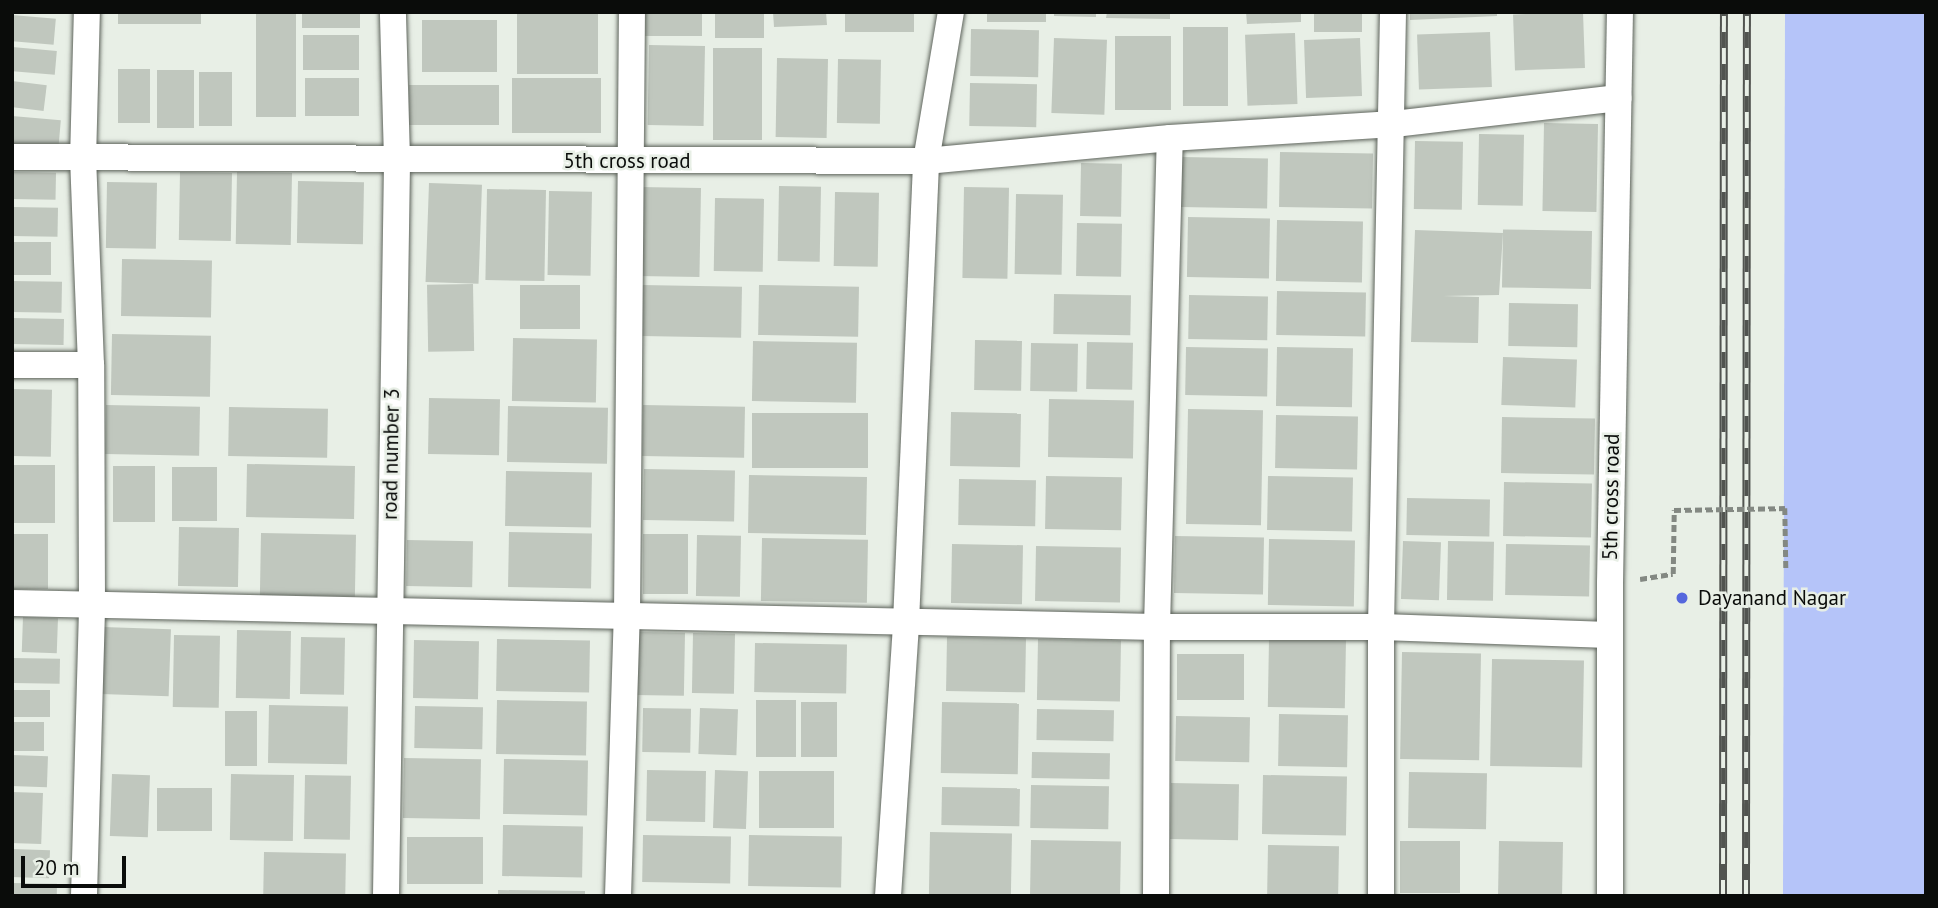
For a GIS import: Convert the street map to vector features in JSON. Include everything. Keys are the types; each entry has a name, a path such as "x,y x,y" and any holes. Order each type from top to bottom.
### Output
{"street":[{"path":"84,896 92,602 91,365 83,160 87,12"},
{"name":"road number 3","path":"386,896 388,607 397,159 393,12"},
{"path":"618,896 626,616 632,12"},
{"path":"888,896 906,622 926,162 951,12"},
{"path":"1381,896 1381,626 1394,124 1393,12"},
{"name":"5th cross road","path":"1610,896 1610,635 1620,12"},
{"name":"5th cross road","path":"12,157 83,160 926,162 1170,138 1394,124 1619,98"},
{"path":"1156,896 1157,627 1170,138"},
{"path":"12,365 91,365"},
{"path":"12,603 388,607 626,616 1157,627 1381,626 1610,635"}],"path":[{"path":"1673,574 1675,510 1786,508 1786,568"}],"shaded area":[{"path":"1785,12 1924,12 1926,16 1926,896 1783,896"}],"building":[{"path":"118,12 201,12 201,24 118,24"},
{"path":"256,12 296,12 296,117 256,117"},
{"path":"302,12 360,12 360,28 302,28"},
{"path":"517,12 598,12 598,74 517,74"},
{"path":"645,12 702,12 702,36 645,36"},
{"path":"715,12 764,12 764,38 715,38"},
{"path":"773,12 826,12 827,25 774,27"},
{"path":"845,12 914,12 914,32 845,32"},
{"path":"987,12 1046,12 1046,22 987,22"},
{"path":"1054,12 1096,12 1096,17 1054,16"},
{"path":"1107,12 1170,12 1170,19 1106,18"},
{"path":"1246,12 1301,12 1301,22 1247,24"},
{"path":"1314,12 1362,12 1362,32 1314,32"},
{"path":"1410,12 1497,12 1497,16 1410,20"},
{"path":"1583,12 1585,68 1515,70 1513,14"},
{"path":"12,15 56,19 54,45 12,41"},
{"path":"422,20 497,20 497,72 422,72"},
{"path":"1183,27 1228,27 1228,106 1183,106"},
{"path":"971,29 1039,30 1038,77 970,76"},
{"path":"1490,32 1492,87 1419,90 1417,35"},
{"path":"1295,33 1297,104 1248,106 1245,35"},
{"path":"303,35 359,35 359,70 303,70"},
{"path":"1115,36 1171,36 1171,110 1115,110"},
{"path":"1054,38 1107,40 1104,115 1051,113"},
{"path":"1360,38 1362,96 1306,98 1304,40"},
{"path":"649,45 705,46 704,126 648,125"},
{"path":"12,47 57,51 55,75 12,71"},
{"path":"713,48 762,48 762,140 713,140"},
{"path":"777,58 828,59 827,138 776,137"},
{"path":"838,59 881,60 880,124 837,123"},
{"path":"118,69 150,69 150,123 118,123"},
{"path":"157,70 194,70 194,128 157,128"},
{"path":"199,72 232,72 232,126 199,126"},
{"path":"305,78 359,78 359,116 305,116"},
{"path":"512,78 601,78 601,133 512,133"},
{"path":"12,81 47,85 44,111 12,107"},
{"path":"970,83 1037,84 1036,127 969,126"},
{"path":"409,85 499,85 499,125 409,125"},
{"path":"12,116 61,120 58,152 12,148"},
{"path":"1544,123 1598,124 1596,212 1542,211"},
{"path":"1479,134 1524,135 1523,206 1478,205"},
{"path":"1415,141 1463,142 1462,210 1414,209"},
{"path":"1280,152 1373,154 1372,209 1279,207"},
{"path":"1181,157 1268,159 1267,209 1180,207"},
{"path":"1081,163 1122,164 1121,217 1080,216"},
{"path":"12,172 56,173 56,200 12,199"},
{"path":"180,172 232,173 231,241 179,240"},
{"path":"237,172 292,173 291,245 236,244"},
{"path":"298,181 364,182 363,244 297,243"},
{"path":"107,182 157,183 156,249 106,248"},
{"path":"429,183 482,185 479,284 426,282"},
{"path":"779,186 821,187 820,262 778,261"},
{"path":"639,187 701,188 699,277 637,276"},
{"path":"964,187 1009,188 1007,279 962,278"},
{"path":"487,189 546,190 544,281 485,280"},
{"path":"549,191 592,192 591,276 548,275"},
{"path":"835,192 879,193 878,267 834,266"},
{"path":"1016,194 1063,195 1062,275 1015,274"},
{"path":"715,198 764,199 763,272 714,271"},
{"path":"12,207 58,208 57,237 12,236"},
{"path":"1188,217 1270,218 1269,278 1187,277"},
{"path":"1277,220 1363,222 1362,282 1276,281"},
{"path":"1077,223 1122,224 1121,277 1076,276"},
{"path":"1503,229 1592,231 1591,289 1502,287"},
{"path":"1415,230 1503,233 1499,295 1443,296 1479,297 1478,343 1411,342"},
{"path":"12,242 51,242 51,275 12,275"},
{"path":"122,259 212,261 211,318 121,316"},
{"path":"12,281 62,282 61,313 12,312"},
{"path":"473,284 474,351 428,352 427,285"},
{"path":"520,285 580,285 580,329 520,329"},
{"path":"642,285 742,287 741,338 641,336"},
{"path":"759,285 859,287 858,337 758,335"},
{"path":"1277,291 1366,293 1365,337 1276,335"},
{"path":"1054,294 1131,295 1130,335 1053,334"},
{"path":"1189,295 1268,296 1267,340 1188,339"},
{"path":"1509,303 1578,304 1577,347 1508,346"},
{"path":"12,318 64,319 64,345 12,344"},
{"path":"112,334 211,336 210,397 111,395"},
{"path":"513,338 597,339 596,402 512,401"},
{"path":"975,340 1022,341 1021,391 974,390"},
{"path":"753,341 857,343 856,403 752,401"},
{"path":"1087,342 1133,343 1132,390 1086,389"},
{"path":"1031,343 1078,344 1077,392 1030,391"},
{"path":"1186,347 1268,348 1267,396 1185,395"},
{"path":"1277,347 1353,348 1352,407 1276,406"},
{"path":"1503,357 1577,360 1575,408 1501,405"},
{"path":"12,389 52,390 51,457 12,456"},
{"path":"429,398 500,399 499,455 428,454"},
{"path":"1049,399 1134,400 1133,458 1048,457"},
{"path":"106,405 200,407 199,456 105,454"},
{"path":"643,405 745,407 744,458 642,456"},
{"path":"508,406 608,408 607,464 507,462"},
{"path":"229,407 328,409 327,458 228,456"},
{"path":"1188,409 1263,410 1261,525 1186,524"},
{"path":"951,412 1021,413 1020,467 950,466"},
{"path":"752,413 868,413 868,468 752,468"},
{"path":"1276,415 1358,416 1357,469 1275,468"},
{"path":"1502,417 1595,419 1594,475 1501,473"},
{"path":"247,464 355,466 354,519 246,517"},
{"path":"12,465 55,465 55,523 12,523"},
{"path":"113,466 155,466 155,522 113,522"},
{"path":"172,467 217,467 217,521 172,521"},
{"path":"644,469 735,471 734,522 643,520"},
{"path":"506,471 592,473 591,527 505,526"},
{"path":"749,475 867,477 866,535 748,533"},
{"path":"1046,476 1122,477 1121,530 1045,529"},
{"path":"1268,476 1353,477 1352,531 1267,530"},
{"path":"959,479 1036,480 1035,526 958,525"},
{"path":"1504,482 1592,484 1591,538 1503,536"},
{"path":"1407,498 1490,499 1489,536 1406,535"},
{"path":"179,527 239,528 238,587 178,586"},
{"path":"509,532 592,533 591,588 508,587"},
{"path":"261,533 356,535 355,597 260,595"},
{"path":"12,534 48,534 48,589 12,589"},
{"path":"643,534 688,534 688,594 643,594"},
{"path":"697,535 741,536 740,597 696,596"},
{"path":"1175,536 1264,538 1263,595 1174,593"},
{"path":"762,538 868,540 867,603 761,601"},
{"path":"1269,539 1355,541 1354,606 1268,605"},
{"path":"407,540 473,541 472,587 406,586"},
{"path":"1403,541 1441,542 1439,600 1401,599"},
{"path":"1448,541 1494,542 1493,601 1447,600"},
{"path":"952,544 1023,545 1022,604 951,603"},
{"path":"1506,544 1590,545 1589,596 1505,595"},
{"path":"1036,546 1121,547 1120,602 1035,601"},
{"path":"23,617 58,618 57,653 22,652"},
{"path":"103,627 171,629 169,696 101,694"},
{"path":"237,630 291,631 290,699 236,698"},
{"path":"635,632 685,633 684,696 634,695"},
{"path":"693,633 735,634 734,694 692,693"},
{"path":"174,635 220,636 219,708 173,707"},
{"path":"301,637 345,638 344,695 300,694"},
{"path":"947,637 1026,638 1025,692 946,691"},
{"path":"497,639 590,641 589,693 496,691"},
{"path":"1038,639 1121,640 1120,701 1037,700"},
{"path":"1269,639 1346,640 1345,708 1268,707"},
{"path":"414,640 479,641 478,699 413,698"},
{"path":"755,643 847,645 846,694 754,692"},
{"path":"1402,652 1481,653 1479,760 1400,759"},
{"path":"1177,654 1244,654 1244,700 1177,700"},
{"path":"12,658 60,659 60,684 12,683"},
{"path":"1492,659 1584,661 1582,768 1490,766"},
{"path":"12,690 50,690 50,717 12,717"},
{"path":"497,700 587,702 586,756 496,754"},
{"path":"756,700 796,700 796,757 756,757"},
{"path":"801,702 837,702 837,757 801,757"},
{"path":"942,702 1019,703 1018,774 941,773"},
{"path":"269,705 348,706 347,764 268,763"},
{"path":"415,706 483,707 482,749 414,748"},
{"path":"643,708 691,709 690,753 642,752"},
{"path":"700,708 738,709 736,755 698,754"},
{"path":"1037,709 1114,710 1113,741 1036,740"},
{"path":"225,711 257,711 257,766 225,766"},
{"path":"1279,714 1348,715 1347,767 1278,766"},
{"path":"1176,716 1250,717 1249,762 1175,761"},
{"path":"12,722 44,722 44,751 12,751"},
{"path":"1032,752 1110,753 1110,779 1032,778"},
{"path":"12,755 48,756 47,787 12,786"},
{"path":"404,758 481,759 480,819 403,818"},
{"path":"504,759 588,760 587,815 503,814"},
{"path":"647,770 706,771 705,822 646,821"},
{"path":"715,770 748,771 746,829 713,828"},
{"path":"759,771 834,771 834,828 759,828"},
{"path":"1409,772 1487,773 1486,829 1408,828"},
{"path":"112,774 150,775 148,837 110,836"},
{"path":"231,774 294,775 293,841 230,840"},
{"path":"305,775 351,776 350,840 304,839"},
{"path":"1263,775 1347,776 1346,835 1262,834"},
{"path":"1171,783 1239,784 1238,840 1170,839"},
{"path":"1031,785 1109,786 1108,829 1030,828"},
{"path":"942,787 1020,788 1019,826 941,825"},
{"path":"157,788 212,788 212,831 157,831"},
{"path":"12,792 43,793 41,844 12,843"},
{"path":"503,825 583,826 582,877 502,876"},
{"path":"930,832 1012,833 1011,895 929,894"},
{"path":"643,835 731,837 730,884 642,882"},
{"path":"749,835 842,837 841,888 748,886"},
{"path":"407,837 483,837 483,884 407,884"},
{"path":"1031,840 1121,842 1120,896 1030,895"},
{"path":"1400,841 1460,841 1460,893 1400,893"},
{"path":"1499,841 1563,842 1562,895 1498,894"},
{"path":"1268,845 1339,846 1338,896 1267,895"},
{"path":"12,849 50,850 49,878 12,877"},
{"path":"264,852 346,853 345,896 263,896"},
{"path":"12,883 57,884 57,896 12,896"},
{"path":"498,890 585,891 585,896 498,896"}],"railway":[{"path":"1723,896 1724,12"},
{"path":"1746,896 1747,12"}],"place":[{"name":"Dayanand Nagar","path":"1682,598"}]}
